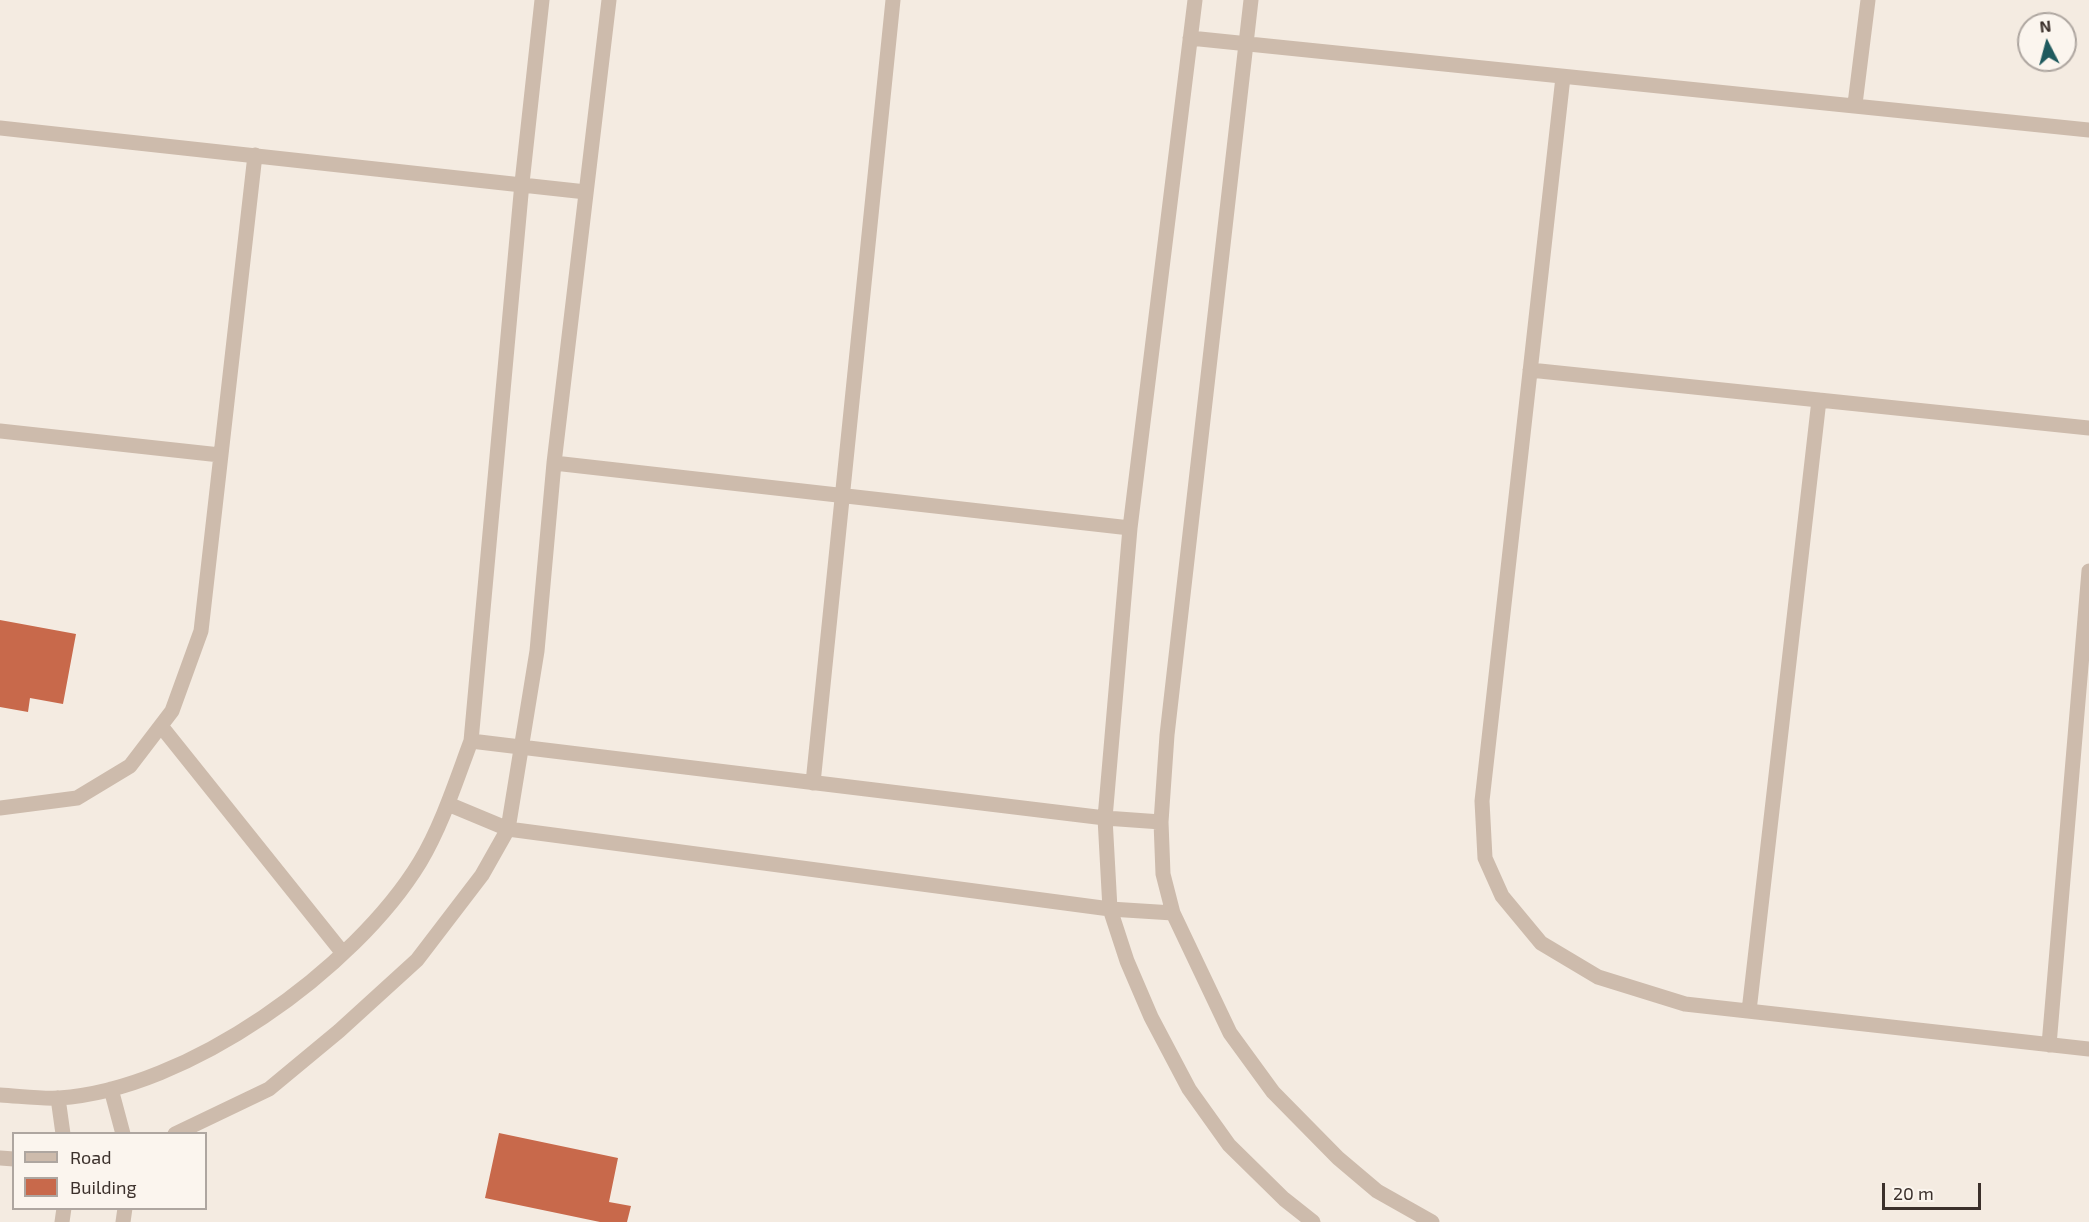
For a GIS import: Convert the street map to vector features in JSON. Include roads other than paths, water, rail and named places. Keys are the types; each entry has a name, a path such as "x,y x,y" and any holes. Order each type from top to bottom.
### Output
{"street":[{"path":"0,1095 58,1098 111,1089 179,1065 222,1043 260,1020 375,924 420,862 448,804 471,741 522,183 542,0"},
{"path":"179,1132 269,1089 339,1031 417,960 482,875 508,829 537,651 554,463 609,0"},
{"path":"813,783 894,0"},
{"path":"1195,0 1130,528 1106,818 1110,909 1127,961 1151,1017 1189,1089 1229,1145 1284,1199 1313,1222"},
{"path":"1251,0 1167,735 1161,822 1163,874 1173,913 1230,1033 1273,1092 1338,1158 1377,1191 1432,1222"},
{"path":"1855,104 1868,0"},
{"path":"1190,38 1563,77 1855,104 2089,130"},
{"path":"1563,77 1486,747 1482,801 1485,858 1502,896 1541,942 1598,977 1685,1004 2089,1049"},
{"path":"0,128 522,183 586,192"},
{"path":"0,808 77,798 130,765 172,711 201,631 255,155"},
{"path":"1530,370 2089,428"},
{"path":"1749,1011 1819,400"},
{"path":"0,431 220,455"},
{"path":"554,463 1130,528"},
{"path":"2049,1045 2089,571"},
{"path":"160,726 342,952"},
{"path":"471,741 1106,818 1161,822"},
{"path":"448,804 508,829 1110,909 1173,913"},
{"path":"111,1089 122,1132"},
{"path":"58,1098 63,1132"}]}
